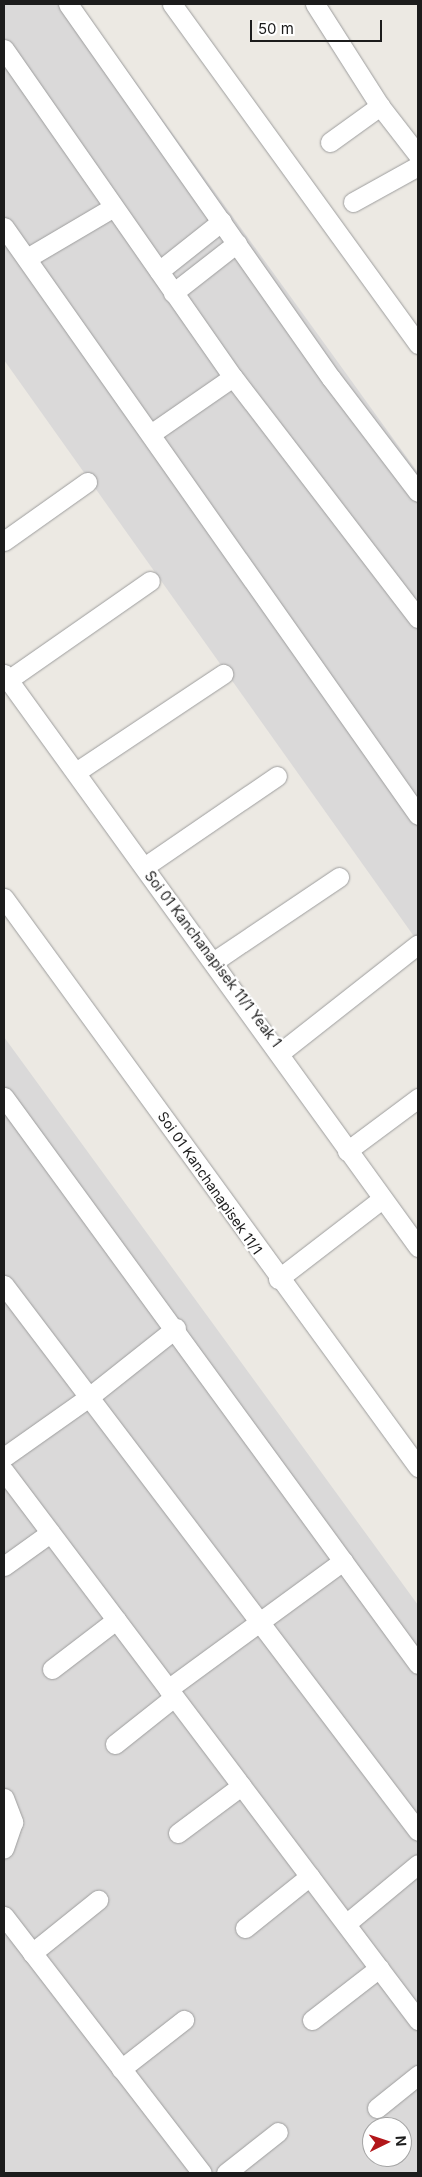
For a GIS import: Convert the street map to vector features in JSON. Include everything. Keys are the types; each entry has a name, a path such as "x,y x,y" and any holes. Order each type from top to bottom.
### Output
{"street":[{"path":"68,4 331,378 418,492"},
{"path":"172,4 418,344"},
{"path":"315,4 380,106 418,155"},
{"path":"4,49 112,208 159,271 233,377 418,618"},
{"path":"330,142 380,106"},
{"path":"353,202 418,166"},
{"path":"27,258 112,208"},
{"path":"159,271 222,221"},
{"path":"4,227 152,433 418,815"},
{"path":"174,293 237,243"},
{"path":"152,433 233,377"},
{"path":"4,540 87,482"},
{"path":"6,677 150,581"},
{"path":"76,772 223,674"},
{"name":"Soi 01 Kanchanapisek 11/1 Yeak 1","path":"6,677 213,962 281,1052 347,1150 418,1246"},
{"path":"144,867 277,776"},
{"path":"213,962 339,877"},
{"name":"Soi 01 Kanchanapisek 11/1","path":"4,898 278,1279 418,1467"},
{"path":"281,1052 418,944"},
{"path":"4,1097 176,1328 418,1664"},
{"path":"347,1150 418,1098"},
{"path":"278,1279 382,1199"},
{"path":"4,1285 418,1831"},
{"path":"4,1457 89,1397 176,1328"},
{"path":"4,1471 241,1786 347,1923 418,2020"},
{"path":"4,1566 50,1533"},
{"path":"115,1744 171,1693 259,1621 343,1561"},
{"path":"52,1669 116,1620"},
{"path":"178,1833 241,1786"},
{"path":"4,1798 13,1822 4,1848"},
{"path":"347,1923 418,1864"},
{"path":"245,1928 310,1876"},
{"path":"32,1953 98,1900"},
{"path":"4,1916 202,2173"},
{"path":"312,2020 379,1968"},
{"path":"121,2069 184,2020"},
{"path":"376,2108 418,2075"},
{"path":"226,2173 278,2132"}],"shaded area":[{"path":"4,4 79,4 418,473 418,942 4,360"},
{"path":"4,1037 418,1605 418,2173 4,2173"}]}
